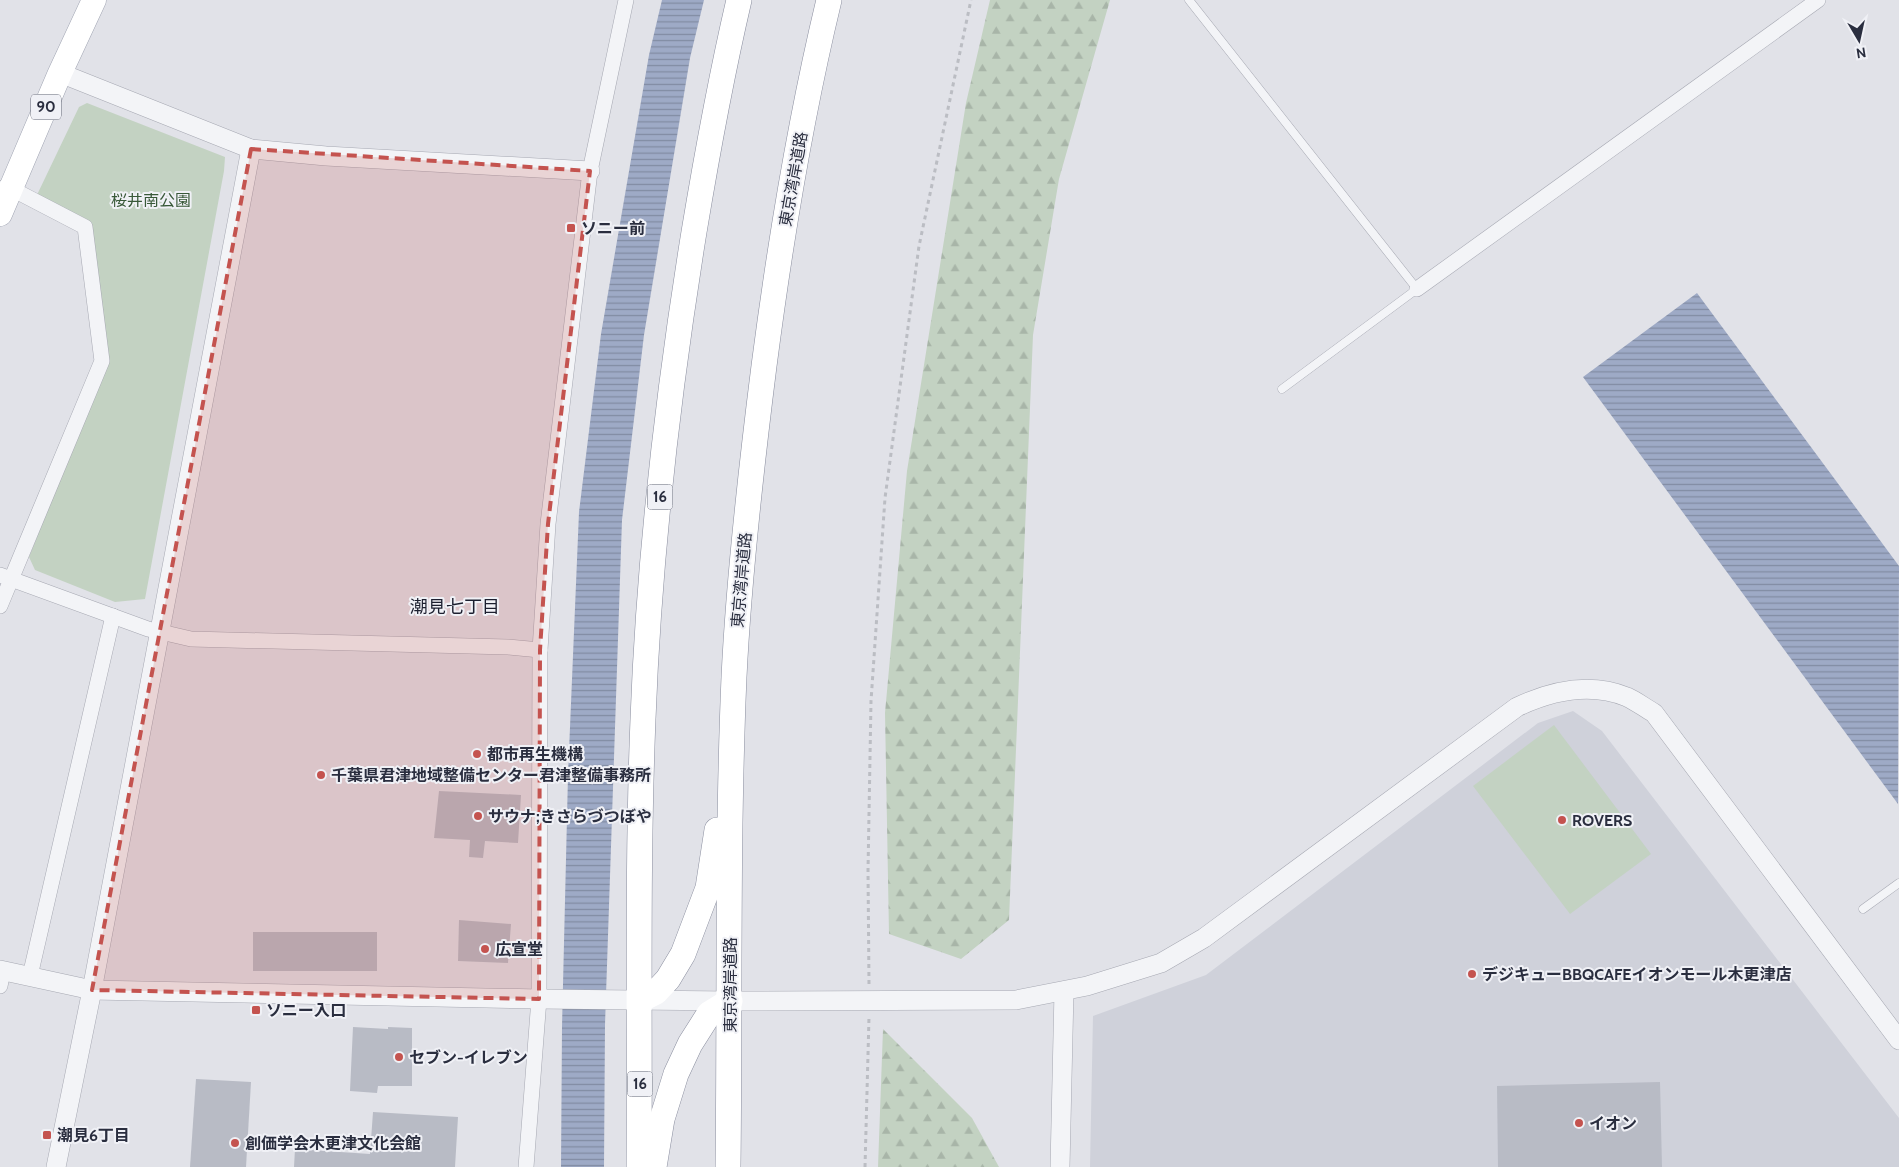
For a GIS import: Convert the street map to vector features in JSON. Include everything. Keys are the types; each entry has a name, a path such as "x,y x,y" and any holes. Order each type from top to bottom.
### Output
{"highway":[{"name":"16","path":"639,1167 643,719 662,464 673,371 708,147 739,0"},
{"name":"東京湾岸道路","path":"728,1167 730,829 734,679 738,612 751,470 775,283 799,144 829,0"},
{"path":"640,1000 656,992 668,979 686,946 708,888 717,829 734,679"},
{"path":"654,1167 658,1136 676,1074 690,1044 710,1014 730,1001"}],"main road":[{"name":"90","path":"0,214 6,187 94,0"}],"street":[{"path":"526,1167 539,999 540,650 548,524 590,171 626,0"},
{"path":"1418,289 1818,0"},
{"path":"60,73 251,149 326,156 590,171"},
{"path":"56,1167 92,990 251,149"},
{"path":"0,606 5,577 102,361 85,227 6,187"},
{"path":"5,577 160,632 191,640 508,647 540,650"},
{"path":"30,976 113,616"},
{"path":"1,975 30,976 92,990 539,999 730,1001 1016,1000 1113,979 1161,963 1204,938 1517,707 1540,696 1562,690 1582,689 1606,691 1627,697 1654,713 1899,1040"},
{"path":"1060,1167 1064,991"}],"lane":[{"path":"1189,0 1418,289 1282,389"},
{"path":"1863,909 1899,883"}],"path":[{"path":"864,1167 870,1000 868,872 871,701 885,498 919,246 971,0"}],"highlighted area":[{"path":"251,149 590,171 548,524 540,650 539,999 92,990"}],"shaded area":[{"path":"1573,711 1602,731 1899,1118 1899,1167 1090,1167 1093,1016 1206,975 1538,723"}],"green space":[{"path":"990,0 1110,0 1059,179 1033,335 1009,920 961,959 889,934 885,713 907,471 966,103"},
{"name":"桜井南公園","path":"87,103 225,157 224,171 145,599 115,602 35,570 29,557 107,361 88,224 36,197 79,107"},
{"name":"ROVERS","path":"1554,725 1651,854 1570,914 1473,786"},
{"path":"883,1029 972,1118 999,1167 878,1167"}],"water":[{"path":"662,0 704,0 690,58 644,335 622,520 605,1025 604,1167 561,1167 568,775 579,512 601,334 649,55"},
{"path":"1697,293 1899,566 1898,804 1583,377"}],"building":[{"name":"サウナ;きさらづつぼや","path":"439,791 521,795 518,843 485,841 483,858 469,857 470,840 434,838"},
{"path":"459,920 511,924 508,963 458,961"},
{"path":"253,932 377,932 377,971 253,971"},
{"path":"353,1027 412,1028 412,1086 378,1086 377,1093 350,1091"},
{"path":"196,1079 251,1082 246,1167 190,1167"},
{"name":"イオン","path":"1660,1082 1662,1167 1498,1167 1497,1086"},
{"path":"373,1112 458,1117 455,1167 294,1167 295,1149 370,1154"}],"place":[{"name":"ソニー前","path":"571,228"},
{"name":"都市再生機構","path":"477,754"},
{"name":"千葉県君津地域整備センター君津整備事務所","path":"321,775"},
{"name":"サウナ;きさらづつぼや","path":"478,816"},
{"name":"ROVERS","path":"1562,820"},
{"name":"広宣堂","path":"485,949"},
{"name":"デジキューBBQCAFEイオンモール木更津店","path":"1472,974"},
{"name":"ソニー入口","path":"256,1010"},
{"name":"セブン-イレブン","path":"399,1057"},
{"name":"イオン","path":"1579,1123"},
{"name":"潮見6丁目","path":"47,1135"},
{"name":"創価学会木更津文化会館","path":"235,1143"}],"district":[{"name":"潮見七丁目","path":"455,607"}]}
